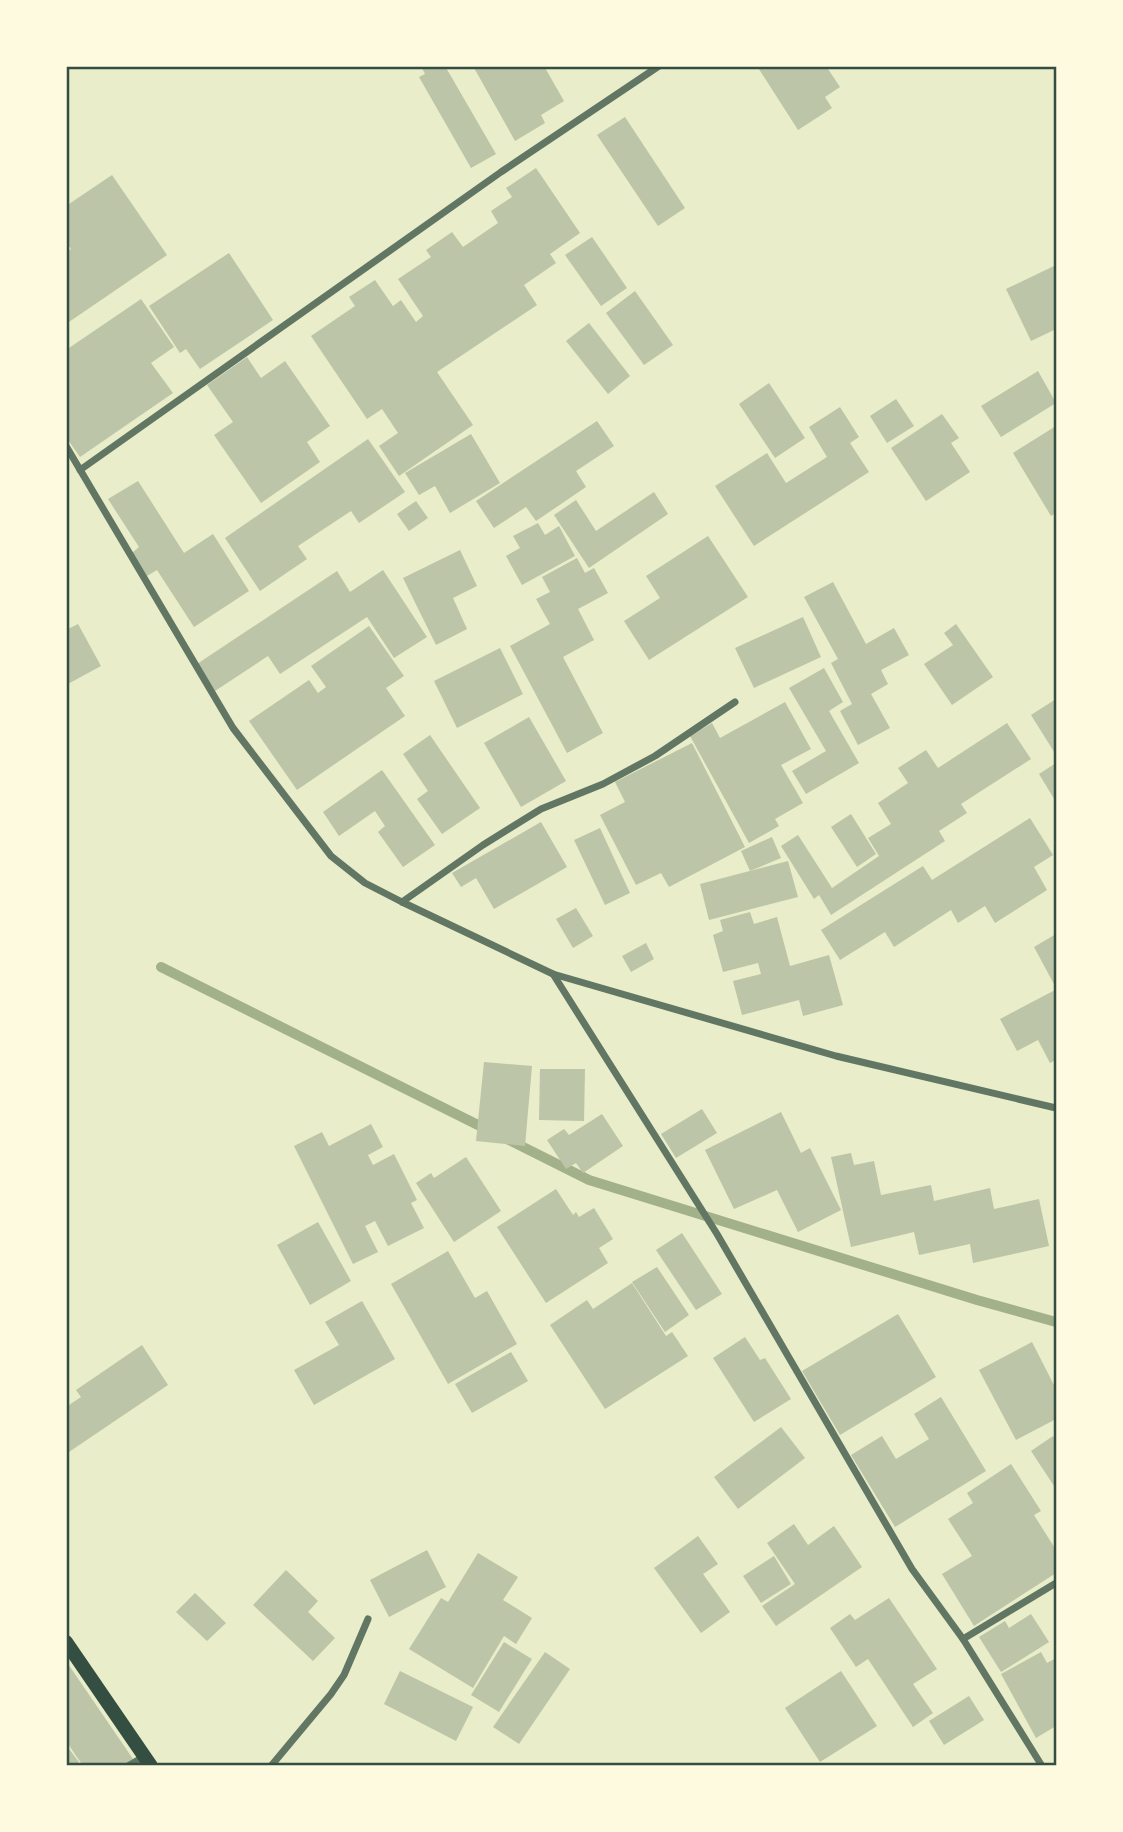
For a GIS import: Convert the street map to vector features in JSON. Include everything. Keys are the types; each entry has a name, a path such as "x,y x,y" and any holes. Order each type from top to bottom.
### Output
{"main road":[{"path":"66,1642 148,1761"}],"street":[{"path":"80,470 501,172 659,66"},
{"path":"66,446 233,728 331,856 365,883 554,974 836,1056 1056,1108"},
{"path":"402,902 483,845 541,809 603,784 655,757 735,702"},
{"path":"554,974 695,1197 912,1569 963,1639 1042,1766"},
{"path":"963,1639 1056,1583"},
{"path":"271,1766 331,1695 344,1675 368,1619"},
{"path":"128,1766 148,1761"}],"building":[{"path":"421,66 445,66 496,154 471,168 419,77 425,74"},
{"path":"473,66 544,66 564,101 541,115 545,123 515,141"},
{"path":"757,66 826,66 840,87 825,97 832,108 798,130"},
{"path":"625,117 685,208 658,226 597,135"},
{"path":"536,168 580,233 550,254 556,263 524,285 537,305 437,372 473,425 399,476 379,446 398,433 382,409 367,419 311,336 355,306 349,297 375,280 393,306 401,300 416,322 423,316 398,279 431,257 426,250 452,232 463,247 498,223 491,211 512,197 506,188"},
{"path":"112,175 167,255 66,324 66,252 71,249 66,242 66,206"},
{"path":"592,237 627,288 601,306 565,255"},
{"path":"229,253 273,320 200,369 186,349 180,353 149,306"},
{"path":"1056,265 1056,329 1031,341 1006,289"},
{"path":"635,291 673,345 644,365 606,313"},
{"path":"141,299 174,347 151,363 173,393 80,457 66,437 66,350"},
{"path":"589,323 630,376 608,394 566,341"},
{"path":"247,357 261,378 285,361 330,426 307,442 320,462 261,503 214,435 233,422 207,385"},
{"path":"1038,371 1056,403 1001,437 981,406"},
{"path":"769,383 805,438 775,458 739,404"},
{"path":"896,399 914,426 887,443 870,416"},
{"path":"840,407 859,437 850,443 869,472 754,546 715,486 767,453 786,483 827,457 809,427"},
{"path":"942,414 959,438 951,443 970,472 926,501 891,448"},
{"path":"597,421 614,446 576,471 586,487 536,521 526,507 494,528 476,501"},
{"path":"1056,426 1056,513 1051,516 1013,453"},
{"path":"471,434 500,483 450,513 435,486 419,495 405,473"},
{"path":"368,439 405,492 359,523 351,511 298,546 307,559 260,591 225,538"},
{"path":"138,481 184,553 213,534 249,591 194,627 157,570 147,576 132,553 139,547 108,499"},
{"path":"654,492 668,514 589,568 554,515 576,500 596,531"},
{"path":"416,501 428,518 409,531 397,514"},
{"path":"538,523 545,535 559,526 575,556 522,585 506,556 520,548 513,536"},
{"path":"708,536 748,597 649,660 624,621 660,598 646,576"},
{"path":"460,550 477,586 453,598 467,629 436,645 403,578"},
{"path":"577,558 585,573 594,568 608,593 578,609 594,640 563,657 603,733 567,753 510,646 550,624 536,599 550,592 542,577"},
{"path":"383,570 427,637 394,658 367,617 280,674 268,656 215,691 197,664 337,571 350,592"},
{"path":"833,582 866,644 894,628 909,655 881,670 888,684 871,694 890,728 858,745 840,711 852,704 831,663 838,659 804,597"},
{"path":"803,617 821,657 754,688 735,648"},
{"path":"78,624 101,666 66,685 66,630"},
{"path":"956,624 993,677 952,705 924,664 953,645 944,633"},
{"path":"369,626 404,676 386,688 405,716 297,790 249,721 309,680 318,693 326,687 311,666"},
{"path":"500,648 523,694 457,728 434,681"},
{"path":"824,668 843,702 829,711 859,763 806,794 792,771 826,751 789,688"},
{"path":"1056,699 1056,755 1031,715"},
{"path":"785,702 811,749 781,765 803,803 775,819 779,826 749,843 690,736 712,723 720,738"},
{"path":"529,717 566,781 521,807 484,743"},
{"path":"1007,723 1031,759 961,804 967,813 939,831 945,841 831,915 819,895 814,899 781,846 798,835 832,888 879,856 868,838 891,824 878,803 908,783 898,768 926,750 938,768"},
{"path":"430,735 480,808 442,834 417,799 428,791 403,754"},
{"path":"692,743 745,847 669,887 661,873 636,885 600,815 625,802 615,782"},
{"path":"1056,763 1056,802 1039,774"},
{"path":"382,770 435,845 403,867 378,832 385,826 375,811 339,836 323,812"},
{"path":"851,814 876,854 857,867 831,827"},
{"path":"1030,818 1053,855 1034,867 1047,890 995,923 985,906 958,923 951,910 894,947 885,932 840,960 821,930 923,866 932,880"},
{"path":"541,822 567,867 494,909 476,878 461,887 452,873"},
{"path":"600,828 630,893 605,905 574,840"},
{"path":"772,837 781,858 750,871 741,851"},
{"path":"788,861 798,897 709,920 700,884"},
{"path":"576,908 593,936 573,948 556,919"},
{"path":"750,912 754,924 777,917 790,966 829,955 843,1005 803,1016 799,1000 742,1015 733,981 761,974 758,963 723,972 713,935 723,931 720,920"},
{"path":"1056,934 1056,988 1034,947"},
{"path":"646,943 654,959 631,972 622,956"},
{"path":"1055,990 1056,1060 1050,1063 1038,1040 1017,1051 1000,1019"},
{"path":"484,1062 532,1066 525,1146 476,1141"},
{"path":"540,1069 585,1069 584,1121 539,1120"},
{"path":"702,1109 717,1133 676,1158 661,1134"},
{"path":"781,1112 801,1153 810,1148 841,1210 798,1232 777,1190 734,1209 705,1150"},
{"path":"602,1114 623,1146 583,1173 576,1163 566,1169 547,1140 564,1129 569,1135"},
{"path":"371,1124 383,1147 368,1155 373,1165 394,1154 417,1200 411,1203 424,1228 388,1246 375,1221 365,1226 378,1252 353,1264 294,1146 322,1132 329,1146"},
{"path":"851,1153 854,1165 874,1161 881,1195 931,1185 934,1201 990,1188 994,1209 1039,1199 1049,1246 973,1263 970,1244 919,1255 914,1232 851,1247 831,1157"},
{"path":"466,1157 501,1211 454,1242 416,1183 431,1173 434,1178"},
{"path":"556,1189 573,1215 576,1212 579,1217 594,1208 613,1239 599,1248 608,1263 546,1303 497,1227"},
{"path":"318,1222 351,1281 310,1305 277,1245"},
{"path":"682,1233 722,1294 696,1310 656,1250"},
{"path":"448,1251 475,1298 487,1291 517,1344 448,1384 391,1284"},
{"path":"657,1267 689,1315 665,1332 632,1282"},
{"path":"632,1283 666,1336 672,1332 688,1356 605,1409 550,1325 587,1300 593,1309"},
{"path":"362,1301 395,1359 314,1405 294,1370 339,1345 325,1322"},
{"path":"898,1314 936,1377 840,1435 802,1371"},
{"path":"745,1337 760,1360 765,1358 791,1399 754,1422 713,1358"},
{"path":"1032,1342 1056,1389 1056,1419 1016,1440 979,1370"},
{"path":"142,1345 168,1385 66,1454 66,1407 81,1397 76,1390"},
{"path":"511,1352 528,1381 472,1413 455,1384"},
{"path":"941,1397 986,1471 895,1527 851,1455 882,1436 896,1459 929,1439 914,1414"},
{"path":"781,1427 805,1458 738,1509 714,1477"},
{"path":"1053,1436 1056,1441 1056,1489 1031,1451"},
{"path":"1011,1464 1041,1511 1034,1515 1056,1550 1056,1573 974,1626 942,1574 972,1556 948,1519 973,1503 967,1493"},
{"path":"794,1524 808,1545 834,1526 862,1567 776,1626 762,1606 795,1584 767,1543"},
{"path":"698,1536 718,1564 703,1574 730,1612 701,1633 654,1568"},
{"path":"427,1550 446,1587 389,1617 370,1580"},
{"path":"478,1553 518,1577 503,1600 532,1618 516,1644 504,1636 473,1688 409,1649 441,1598 448,1602"},
{"path":"774,1556 791,1584 761,1603 743,1576"},
{"path":"286,1570 318,1601 308,1612 335,1638 313,1661 253,1605"},
{"path":"195,1593 226,1623 207,1641 176,1612"},
{"path":"889,1598 937,1669 913,1684 933,1713 913,1727 868,1659 856,1667 830,1628 850,1614 855,1620"},
{"path":"1031,1614 1049,1642 1001,1672 979,1637 1005,1621 1009,1628"},
{"path":"504,1642 532,1659 499,1712 471,1695"},
{"path":"545,1652 570,1669 519,1744 493,1727"},
{"path":"1041,1652 1047,1663 1056,1658 1056,1726 1036,1738 1001,1674"},
{"path":"66,1661 133,1759 123,1766 77,1766 81,1763 66,1741"},
{"path":"400,1671 473,1707 456,1741 384,1704"},
{"path":"841,1671 877,1726 820,1762 785,1708"},
{"path":"969,1696 984,1720 944,1745 929,1721"},
{"path":"66,1745 79,1762 74,1766 66,1766"}],"waterway":[{"path":"161,967 488,1130"},
{"path":"509,1140 589,1180 1056,1322"}]}
